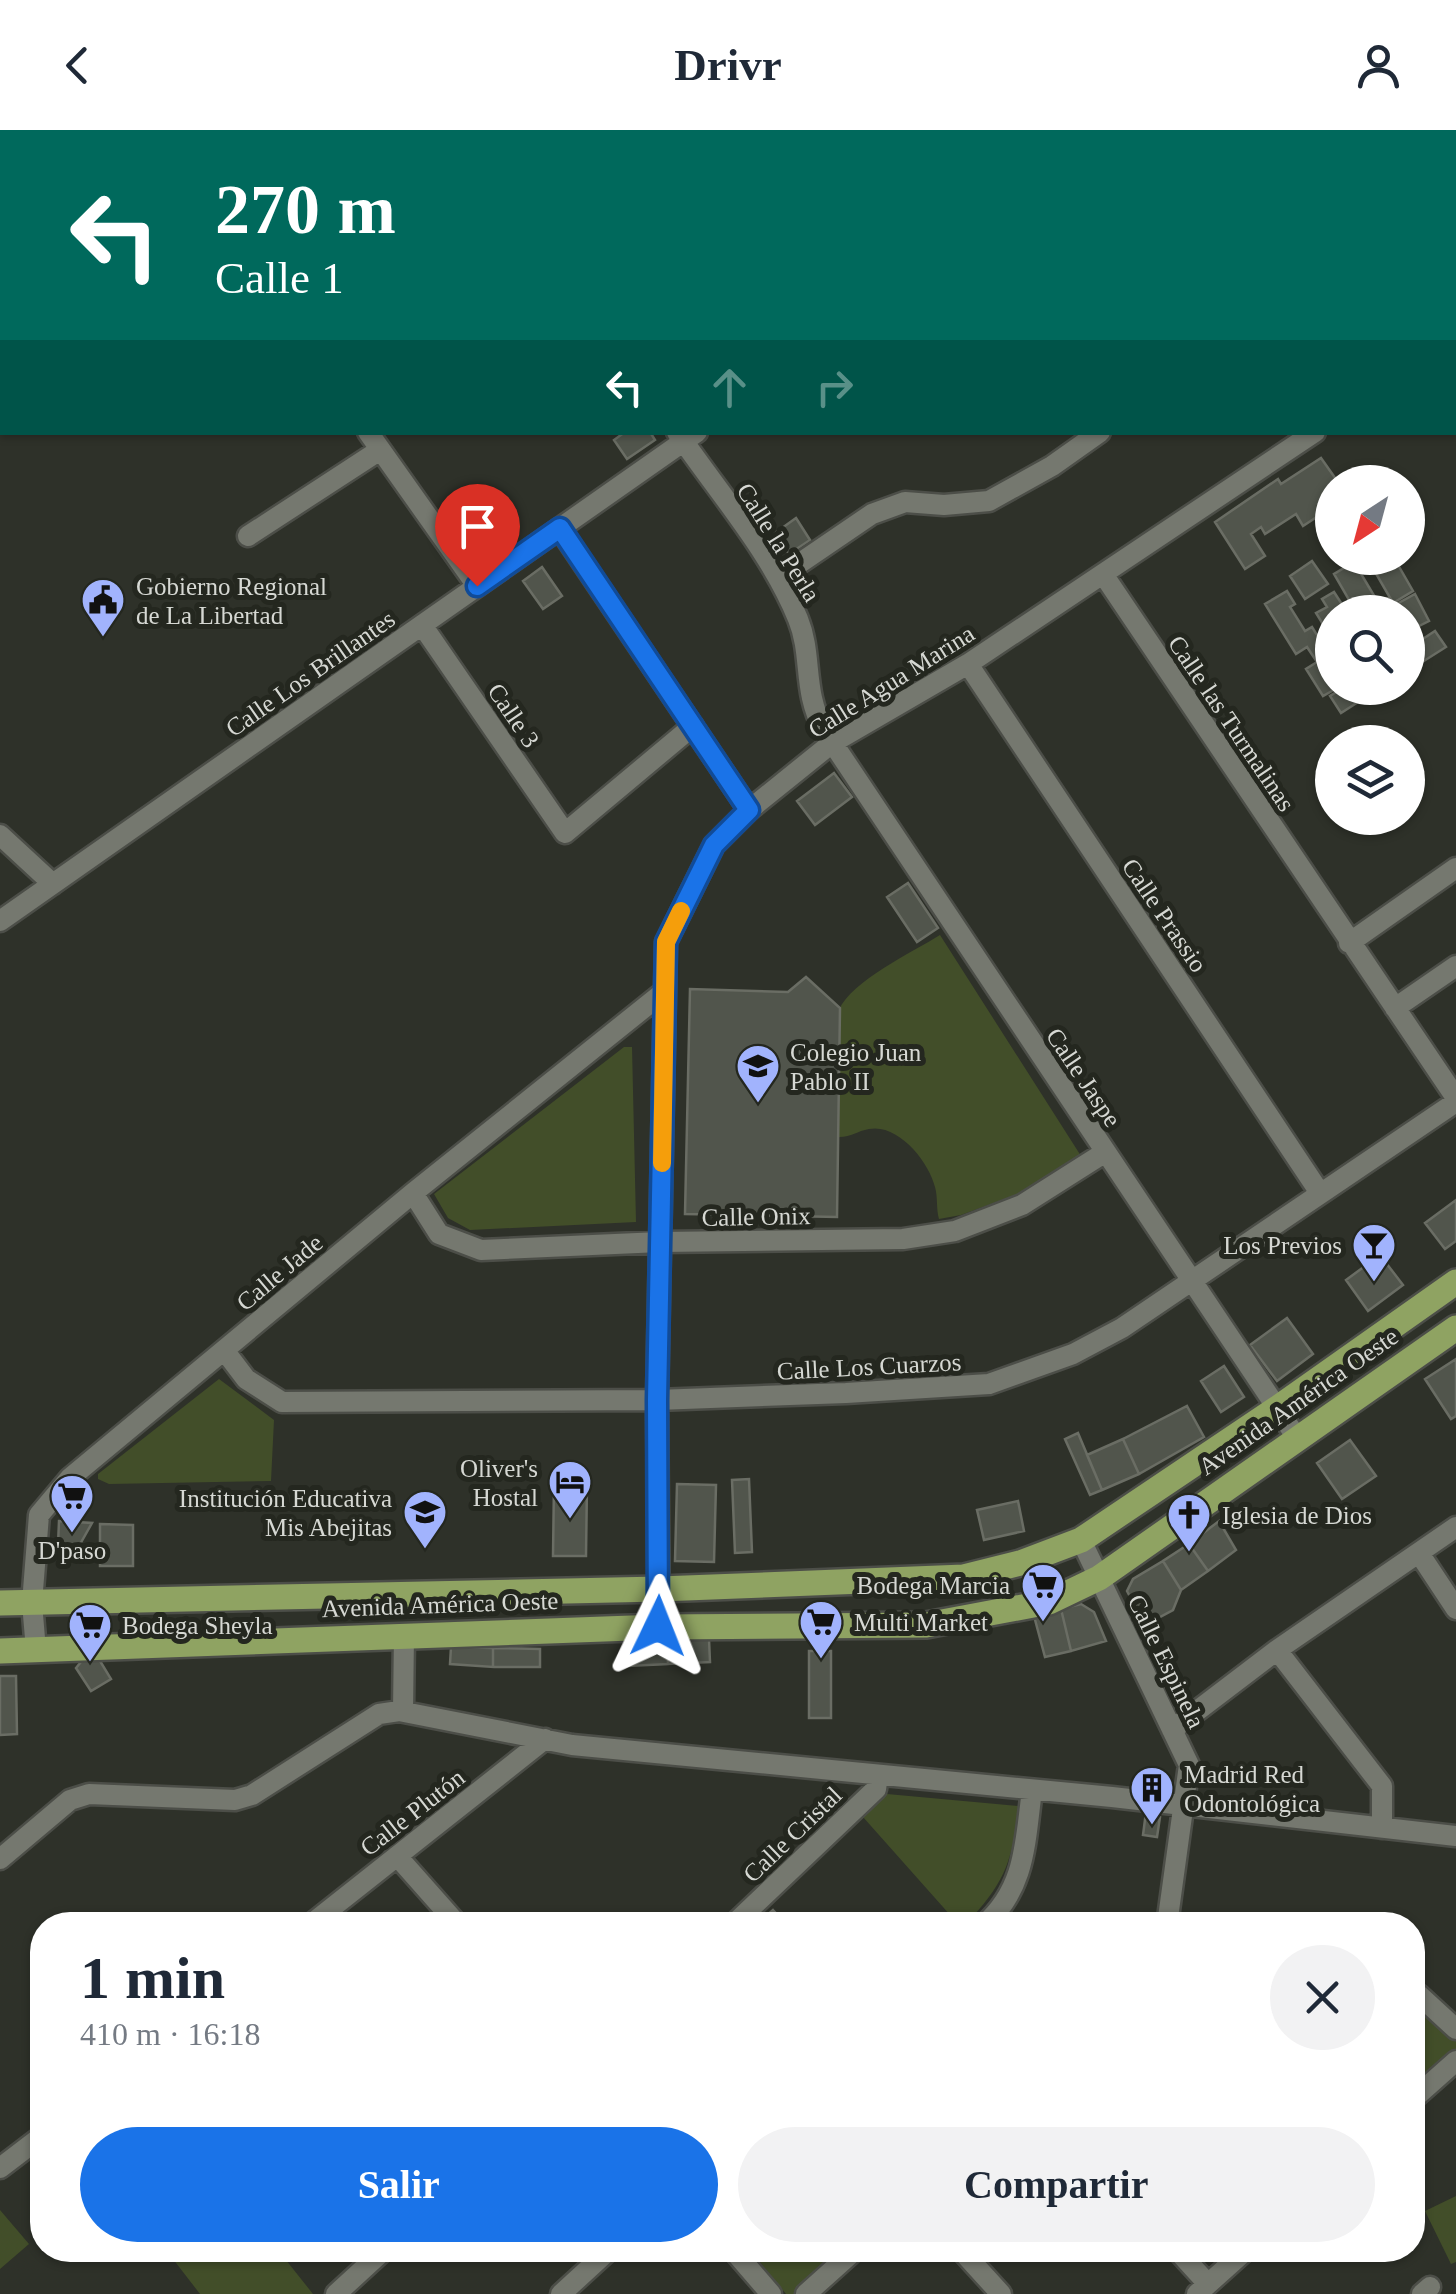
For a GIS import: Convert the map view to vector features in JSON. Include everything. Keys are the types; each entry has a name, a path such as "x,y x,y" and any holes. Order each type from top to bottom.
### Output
{"main road":[{"name":"Avenida América Oeste","path":"0,1604 660,1589 964,1577 1020,1563 1081,1540 1456,1282"},
{"name":"Avenida América Oeste","path":"0,1651 658,1626 926,1625 1049,1602 1099,1578 1455,1330"}],"street":[{"path":"778,578 872,514 906,502 988,501 1052,466 1096,435"},
{"name":"Calle Agua Marina","path":"658,1626 657,1400 666,942 714,845 749,810 832,743 968,664 1312,435"},
{"name":"Calle la Perla","path":"686,436 778,578 800,623 812,708 832,743"},
{"name":"Calle Los Brillantes","path":"0,920 686,436"},
{"path":"248,536 374,441 477,586"},
{"path":"560,528 749,810"},
{"name":"Calle las Turmalinas","path":"1103,574 1456,1100"},
{"name":"Calle 3","path":"422,625 565,833 692,726"},
{"name":"Calle Prassio","path":"968,664 1320,1193"},
{"name":"Calle Jaspe","path":"832,743 1297,1438"},
{"path":"0,835 53,884"},
{"path":"1349,943 1456,868"},
{"path":"1395,1008 1456,966"},
{"name":"Calle Jade","path":"36,1650 32,1602 39,1514 70,1478 413,1193 665,991"},
{"name":"Calle Los Cuarzos","path":"224,1350 246,1379 282,1402 657,1400 846,1394 989,1384 1073,1354 1122,1328 1456,1100"},
{"name":"Calle Onix","path":"413,1193 439,1234 481,1250 660,1242 903,1239 955,1231 1022,1206 1104,1152"},
{"path":"1172,1730 1277,1650 1456,1527"},
{"name":"Calle Espinela","path":"1081,1540 1189,1765 1170,1912"},
{"path":"1418,1553 1456,1609"},
{"path":"403,1711 404,1635"},
{"path":"1277,1650 1382,1786 1382,1828"},
{"path":"0,1859 70,1800 89,1794 211,1800 252,1795 379,1714 403,1711 572,1745 1456,1836"},
{"name":"Calle Plutón","path":"332,1912 544,1739"},
{"name":"Calle Cristal","path":"747,1912 876,1789 878,1775"},
{"path":"998,1912 1023,1862 1032,1790"},
{"path":"397,1856 447,1912"},
{"path":"1425,2001 1456,2029"},
{"path":"1425,2088 1456,2061"},
{"path":"0,2168 30,2145"},
{"path":"336,2294 371,2262"},
{"path":"560,2294 596,2262"},
{"path":"743,2262 771,2294"},
{"path":"806,2294 842,2262"},
{"path":"972,2262 1000,2294"},
{"path":"1185,2262 1202,2289 1232,2262"}],"green space":[{"path":"940,935 1081,1156 1029,1190 939,1219 932,1177 911,1146 880,1129 839,1137 834,1053 836,1022 846,999 869,978"},
{"path":"624,1047 632,1047 636,1222 470,1230 448,1218 434,1194"},
{"path":"219,1379 274,1420 271,1481 109,1484 98,1479 98,1474"},
{"path":"887,1794 1019,1806 1004,1871 976,1912 947,1912 863,1817"},
{"path":"1425,2004 1456,2029 1456,2061 1425,2088"},
{"path":"1456,2196 1456,2262 1451,2264 1425,2211"},
{"path":"0,2210 29,2244 0,2269"},
{"path":"175,2262 288,2262 313,2294 200,2294"},
{"path":"760,2262 831,2262 795,2294 786,2294"}],"building":[{"path":"621,435 652,435 655,440 627,459 614,440"},
{"path":"1321,458 1326,465 1315,465 1315,518 1303,526 1296,514 1265,534 1261,527 1251,534 1265,556 1245,569 1215,522 1278,479 1281,484"},
{"path":"796,518 810,540 789,554 775,533"},
{"path":"1312,561 1315,575 1322,575 1328,584 1305,599 1290,576"},
{"path":"542,567 562,596 543,609 523,581"},
{"path":"1335,575 1362,575 1374,595 1346,595"},
{"path":"1377,575 1404,575 1413,591 1388,595"},
{"path":"1287,591 1295,604 1290,607 1305,631 1312,627 1315,632 1315,659 1307,647 1296,654 1265,604"},
{"path":"1435,631 1446,647 1425,660 1425,638"},
{"path":"1315,663 1315,683 1306,669"},
{"path":"1336,705 1354,705 1341,713"},
{"path":"834,773 852,797 815,825 797,801"},
{"path":"908,883 938,928 917,942 887,897"},
{"name":"Colegio Juan Pablo II","path":"806,977 840,1008 837,1217 685,1214 690,989 788,992"},
{"path":"1456,1200 1456,1241 1445,1249 1425,1223"},
{"name":"Los Previos","path":"1380,1255 1403,1285 1368,1311 1346,1280"},
{"path":"1287,1318 1313,1354 1277,1381 1250,1345"},
{"path":"1456,1359 1456,1416 1451,1419 1425,1379"},
{"path":"1224,1366 1244,1397 1221,1412 1201,1381"},
{"path":"1187,1406 1204,1437 1139,1474 1123,1439"},
{"path":"1078,1433 1102,1490 1090,1495 1065,1439"},
{"path":"1123,1439 1139,1474 1102,1490 1087,1455"},
{"path":"1350,1440 1376,1476 1342,1499 1317,1463"},
{"path":"749,1479 752,1552 735,1553 732,1480"},
{"name":"Oliver's Hostal","path":"554,1484 587,1484 586,1556 553,1556"},
{"path":"677,1484 716,1485 714,1562 675,1561"},
{"path":"1018,1501 1024,1531 984,1540 977,1510"},
{"name":"D'paso","path":"59,1521 92,1523 79,1546 58,1545"},
{"path":"1219,1521 1236,1550 1208,1571 1189,1544"},
{"path":"100,1524 133,1525 133,1566 100,1566"},
{"path":"1189,1544 1208,1571 1181,1590 1163,1561"},
{"path":"1163,1561 1181,1590 1173,1610 1145,1625 1127,1591 1133,1579"},
{"path":"1081,1604 1094,1612 1106,1641 1071,1651 1061,1609"},
{"path":"1061,1609 1071,1651 1045,1657 1034,1616"},
{"path":"709,1639 710,1662 668,1664 667,1640"},
{"path":"667,1640 668,1664 628,1666 626,1642"},
{"path":"451,1647 493,1648 493,1667 450,1664"},
{"path":"493,1648 540,1649 540,1667 493,1667"},
{"path":"809,1651 831,1651 831,1718 809,1718"},
{"path":"97,1656 111,1679 91,1691 76,1668 85,1657"},
{"path":"0,1676 16,1676 17,1734 0,1735"},
{"name":"Madrid Red Odontológica","path":"1146,1812 1160,1817 1157,1837 1143,1835"}],"slow traffic":[{"path":"662,1163 666,942 681,911"}],"place":[{"name":"Gobierno Regional de La Libertad","path":"103,638"},
{"name":"Colegio Juan Pablo II","path":"758,1104"},
{"name":"Los Previos","path":"1374,1283"},
{"name":"Oliver's Hostal","path":"570,1520"},
{"name":"D'paso","path":"72,1534"},
{"name":"Institución Educativa Mis Abejitas","path":"425,1550"},
{"name":"Iglesia de Dios","path":"1189,1553"},
{"name":"Bodega Marcia","path":"1043,1623"},
{"name":"Multi Market","path":"821,1660"},
{"name":"Bodega Sheyla","path":"90,1663"},
{"name":"Madrid Red Odontológica","path":"1152,1826"}],"route":[{"path":"477,586 560,528 749,810 714,845 666,942 657,1400 658,1626"}]}
